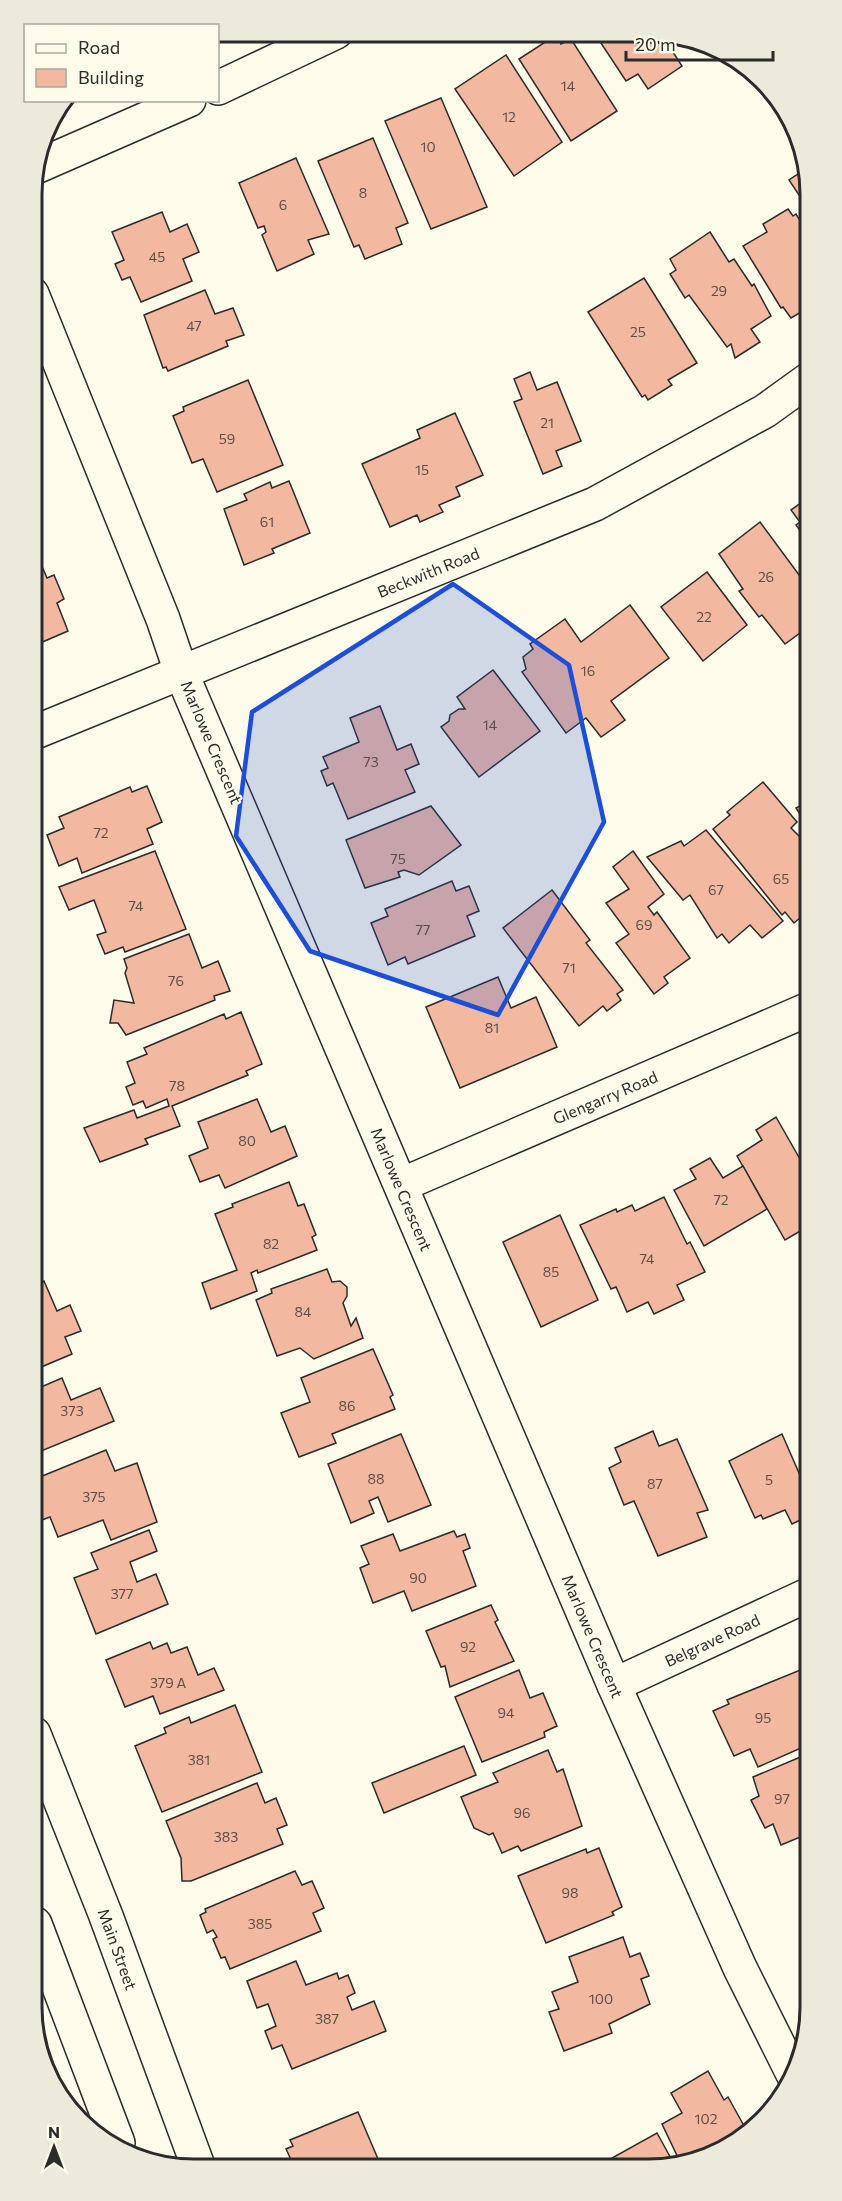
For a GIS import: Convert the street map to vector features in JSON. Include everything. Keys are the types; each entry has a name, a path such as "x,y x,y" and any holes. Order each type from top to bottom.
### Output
{"street":[{"path":"219,88 315,42"},
{"path":"45,163 184,102"},
{"name":"Marlowe Crescent","path":"42,319 163,619 182,672 614,1685 740,1968 788,2064"},
{"name":"Beckwith Road","path":"42,729 595,504 765,411 800,386"},
{"name":"Glengarry Road","path":"401,1185 800,1014"},
{"name":"Belgrave Road","path":"614,1685 800,1599"},
{"name":"Main Street","path":"42,1755 195,2159"},
{"path":"42,1945 116,2137"}],"highlighted area":[{"path":"453,584 569,665 604,822 498,1015 310,951 236,836 252,712"}],"building":[{"path":"545,42 560,42 561,44 573,42 617,111 571,141 519,59"},
{"path":"600,42 667,43 682,66 648,89 638,74 626,81"},
{"path":"506,55 562,142 514,176 455,89"},
{"path":"441,98 487,207 431,229 385,121"},
{"path":"373,138 408,223 396,228 402,244 365,259 359,245 354,247 318,161"},
{"path":"296,158 329,234 308,240 314,254 277,271 262,235 266,232 264,226 258,228 239,183"},
{"path":"799,173 800,196 789,180"},
{"path":"788,209 793,216 796,214 800,221 800,313 791,318 783,307 781,308 743,246 767,232 763,224"},
{"path":"162,212 170,232 187,224 199,252 183,259 192,281 141,302 130,277 122,280 115,264 124,260 112,232"},
{"path":"710,232 729,262 734,259 752,286 754,284 771,316 751,329 760,342 735,358 731,344 727,347 689,295 685,298 670,274 676,270 670,259"},
{"path":"644,278 697,363 668,380 672,385 648,400 645,395 642,397 588,312"},
{"path":"205,290 215,314 233,308 244,335 226,341 228,346 168,371 166,367 163,368 144,315"},
{"path":"530,372 537,390 557,382 581,441 556,451 562,466 543,474 514,402 522,399 514,379"},
{"path":"248,380 283,465 217,492 203,459 192,463 173,416 184,411 183,407"},
{"path":"455,413 483,475 456,487 460,496 439,505 443,512 420,522 417,515 390,527 362,464 420,438 417,430"},
{"path":"289,481 310,533 272,549 274,553 244,565 224,509 247,500 244,494 270,482 272,488"},
{"path":"800,504 800,522 791,510"},
{"path":"760,522 800,576 800,633 785,644 762,615 759,617 739,591 743,589 719,554"},
{"path":"42,566 47,578 54,575 64,599 57,603 68,631 42,642"},
{"path":"707,572 747,625 703,661 661,607"},
{"path":"630,605 669,658 611,701 625,720 601,737 586,718 566,733 522,672 526,669 523,657 533,649 530,644 565,619 581,642"},
{"path":"493,670 540,731 479,777 441,727 449,721 450,715 459,709 465,709 457,697"},
{"path":"380,706 397,750 411,744 419,764 405,770 415,792 348,819 333,783 327,786 321,771 328,768 323,757 359,742 350,718"},
{"path":"763,782 797,822 791,828 800,837 800,918 794,923 785,912 782,915 713,829 730,815 727,812"},
{"path":"147,786 162,822 147,829 153,844 82,873 77,858 59,866 47,835 64,828 59,817 130,787 132,792"},
{"path":"431,806 461,845 419,875 404,870 398,872 400,877 365,888 346,840"},
{"path":"706,830 783,921 762,938 750,925 729,943 722,934 717,938 690,895 683,900 647,857 681,841 684,846"},
{"path":"155,851 186,929 125,952 123,947 105,954 97,935 106,932 94,900 69,910 59,887"},
{"path":"633,851 664,894 648,907 654,915 657,912 690,958 664,977 668,983 654,994 616,943 629,934 606,903 629,889 613,867"},
{"path":"452,881 456,891 469,886 479,911 467,916 475,936 408,964 405,957 388,965 371,923 388,916 385,909"},
{"path":"552,890 590,940 586,943 623,990 617,994 621,1000 607,1011 603,1006 579,1026 503,928"},
{"path":"189,934 202,968 218,961 230,991 214,996 215,1000 126,1035 118,1023 110,1023 114,1000 134,1003 125,973 127,968 124,959"},
{"path":"498,977 511,1008 536,997 557,1047 460,1088 426,1007"},
{"path":"241,1012 262,1064 246,1071 248,1075 172,1106 180,1126 145,1139 148,1144 100,1162 84,1128 134,1110 137,1118 169,1106 167,1099 146,1108 143,1101 133,1105 126,1087 135,1083 127,1062 147,1054 144,1048 224,1014 226,1019"},
{"path":"257,1099 271,1132 285,1126 297,1156 225,1188 219,1175 200,1182 189,1156 208,1148 198,1122"},
{"path":"776,1117 800,1159 800,1231 785,1240 737,1156 762,1140 756,1130"},
{"path":"710,1158 723,1178 743,1166 767,1209 704,1246 674,1190 696,1179 690,1169"},
{"path":"289,1182 298,1206 304,1204 316,1235 312,1237 317,1250 258,1273 257,1270 251,1273 257,1291 211,1309 202,1283 237,1270 215,1214 233,1207 232,1204"},
{"path":"664,1197 687,1244 690,1242 705,1272 677,1285 684,1300 654,1314 648,1302 627,1312 616,1287 611,1289 580,1225 616,1209 617,1212 632,1205 635,1211"},
{"path":"560,1215 598,1300 541,1327 503,1242"},
{"path":"327,1269 332,1282 340,1281 347,1287 347,1296 343,1303 351,1326 356,1318 363,1338 314,1359 300,1348 277,1356 256,1300 272,1293 271,1289"},
{"path":"44,1281 57,1311 70,1305 81,1331 65,1337 72,1354 42,1367 42,1282"},
{"path":"373,1349 393,1395 390,1397 395,1409 332,1434 336,1443 299,1457 281,1413 310,1402 301,1378"},
{"path":"62,1378 71,1400 100,1388 114,1421 42,1451 42,1387"},
{"path":"653,1431 659,1446 677,1439 708,1510 697,1513 707,1537 658,1556 634,1501 624,1505 609,1468 621,1462 615,1448"},
{"path":"401,1434 431,1505 388,1522 378,1497 369,1501 374,1513 351,1523 328,1464"},
{"path":"782,1434 800,1475 800,1520 792,1524 785,1510 763,1519 761,1515 755,1518 729,1461"},
{"path":"106,1450 115,1471 137,1463 157,1522 111,1540 103,1520 58,1537 50,1517 42,1520 42,1476"},
{"path":"149,1530 157,1551 130,1562 137,1582 156,1574 168,1604 96,1634 74,1578 98,1569 91,1553"},
{"path":"454,1531 457,1537 465,1534 470,1548 463,1551 476,1586 412,1611 404,1591 373,1603 360,1568 369,1564 361,1546 393,1534 400,1551"},
{"path":"491,1605 498,1620 495,1622 514,1661 450,1687 445,1666 441,1667 426,1631"},
{"path":"150,1642 153,1649 167,1643 171,1653 187,1647 198,1675 214,1668 224,1690 160,1714 153,1696 125,1707 106,1660"},
{"path":"519,1670 530,1698 543,1693 557,1726 544,1732 545,1737 482,1762 455,1697"},
{"path":"800,1670 800,1748 758,1767 750,1749 734,1756 713,1711 729,1704 727,1700"},
{"path":"235,1705 262,1772 162,1812 135,1746 166,1733 164,1728 189,1717 191,1723"},
{"path":"464,1746 476,1775 384,1813 372,1783"},
{"path":"548,1750 557,1772 563,1769 582,1826 521,1851 518,1846 502,1853 493,1833 489,1835 474,1828 461,1797 498,1782 493,1773"},
{"path":"800,1757 800,1837 781,1845 773,1824 765,1828 751,1800 759,1796 753,1777"},
{"path":"257,1783 265,1803 276,1798 287,1825 277,1829 283,1844 191,1881 182,1881 181,1858 166,1821"},
{"path":"599,1848 622,1907 612,1912 614,1915 546,1943 518,1876 586,1849 587,1853"},
{"path":"295,1871 302,1885 312,1881 324,1908 313,1913 321,1931 230,1969 225,1957 221,1958 213,1939 217,1937 213,1930 207,1933 200,1915 206,1912 205,1909"},
{"path":"623,1937 630,1957 640,1953 649,1976 641,1979 650,2004 609,2024 612,2033 564,2051 549,2012 559,2009 552,1992 578,1982 569,1957"},
{"path":"296,1961 306,1985 337,1973 339,1979 348,1975 355,1993 347,1997 352,2010 374,2001 386,2031 292,2069 282,2045 272,2049 265,2031 276,2026 268,2004 257,2008 247,1981"},
{"path":"708,2071 724,2100 728,2097 744,2125 724,2139 697,2151 677,2156 662,2124 682,2113 671,2093"},
{"path":"358,2112 378,2159 291,2159 286,2149 293,2146 290,2140"},
{"path":"657,2133 671,2157 648,2159 610,2159"}]}
